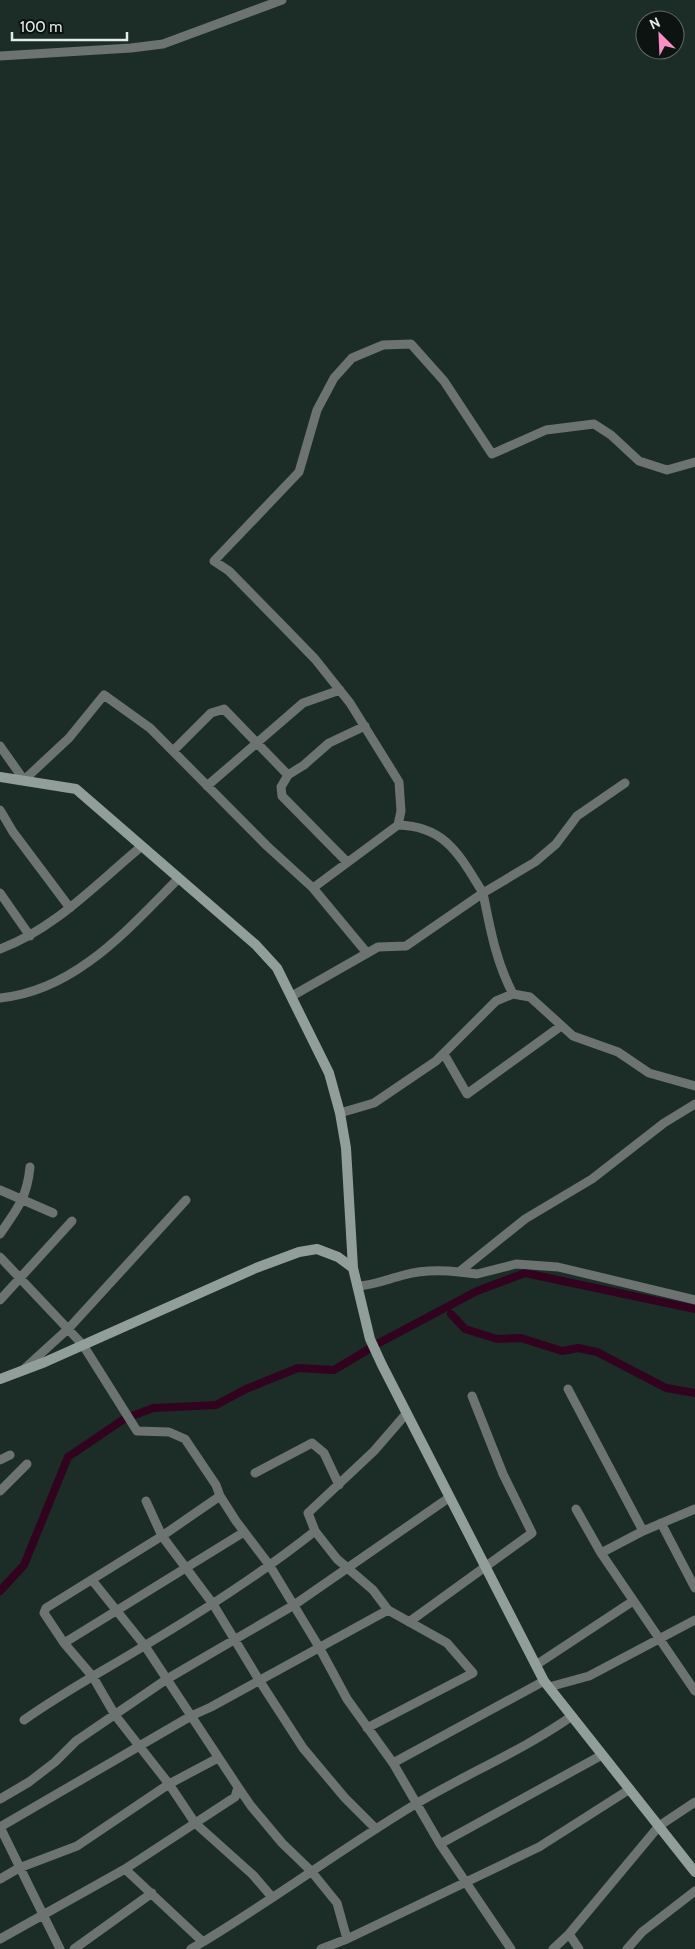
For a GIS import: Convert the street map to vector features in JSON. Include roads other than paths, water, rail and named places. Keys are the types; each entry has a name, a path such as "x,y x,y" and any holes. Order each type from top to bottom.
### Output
{"street":[{"path":"0,56 131,48 163,44 282,0"},
{"path":"313,888 398,824 402,811 399,782 365,726 340,690 280,623 229,571 214,561 299,472 317,410 334,378 352,358 382,346 411,344 444,381 492,454 546,430 594,424 611,435 639,461 667,470 695,462"},
{"path":"207,786 303,703 340,690"},
{"path":"24,780 69,738 104,695 150,728 267,846 313,888 367,953"},
{"path":"173,752 211,713 224,709 288,775"},
{"path":"347,862 282,796 281,787 288,775 304,766 329,743 365,726"},
{"path":"0,746 24,780"},
{"path":"0,777 76,789 256,945 277,968 329,1073 340,1113 348,1178 353,1268 370,1339 406,1414 546,1684 695,1872"},
{"path":"292,996 378,946 406,946 483,892 535,862 556,844 577,816 625,783"},
{"path":"0,810 13,832 70,908"},
{"path":"398,824 427,828 442,837 460,856 483,892 491,936 503,976 513,994"},
{"path":"0,949 30,936 70,908 142,846"},
{"path":"0,998 23,996 57,982 91,961 134,923 178,879"},
{"path":"0,893 30,936"},
{"path":"340,1113 374,1103 436,1061 496,1001 513,994 530,997 573,1036 618,1052 649,1073 695,1086"},
{"path":"444,1054 467,1094 562,1026"},
{"path":"459,1272 525,1219 592,1179 664,1123 695,1104"},
{"path":"0,1234 28,1189 30,1167"},
{"path":"0,1190 53,1213"},
{"path":"21,1372 69,1328 186,1200"},
{"path":"0,1300 72,1221"},
{"path":"0,1378 21,1372 256,1268 299,1252 317,1249 338,1257 353,1268"},
{"path":"0,1257 83,1345 137,1431 169,1432 185,1439 216,1485 220,1496 270,1566 294,1604 347,1699 393,1763 440,1844 511,1949"},
{"path":"358,1286 372,1285 404,1275 435,1270 477,1274 516,1264 558,1267 695,1300"},
{"path":"568,1389 643,1531"},
{"path":"409,1622 532,1533 503,1474 472,1396"},
{"path":"367,1728 473,1673 447,1643 388,1610 373,1590 337,1559 315,1531 308,1512 374,1451 406,1414"},
{"path":"255,1473 312,1443 324,1453 339,1485"},
{"path":"0,1460 10,1456"},
{"path":"0,1491 27,1464"},
{"path":"220,1496 162,1536 46,1608 44,1613 64,1643 93,1677 115,1715 169,1784 194,1823 253,1875 272,1896"},
{"path":"0,1799 29,1782 55,1762 76,1741 167,1679 236,1640 294,1604 450,1498"},
{"path":"146,1501 162,1536 188,1568 213,1604 303,1748 345,1798 376,1829"},
{"path":"576,1509 601,1553 695,1691"},
{"path":"601,1553 643,1531 695,1509"},
{"path":"661,1523 695,1588"},
{"path":"24,1720 52,1700 213,1604 270,1566 315,1531"},
{"path":"64,1643 244,1532"},
{"path":"92,1580 145,1646 251,1806 282,1843 338,1903 347,1939"},
{"path":"536,1665 633,1601"},
{"path":"60,1949 41,1915 0,1827 141,1747 191,1716 211,1708 388,1610"},
{"path":"393,1763 546,1684 589,1676 695,1620"},
{"path":"125,1869 152,1893 198,1946 310,1871 416,1804 539,1739 572,1716"},
{"path":"440,1844 602,1755"},
{"path":"0,1879 19,1868 77,1846 169,1784 218,1758"},
{"path":"0,1940 125,1869 235,1797 238,1787"},
{"path":"321,1949 347,1939 539,1847 630,1789"},
{"path":"553,1949 569,1934 659,1826 695,1802"},
{"path":"627,1949 642,1932 695,1891"},
{"path":"74,1949 152,1893"},
{"path":"569,1934 579,1949"}],"waterway":[{"path":"377,1344 477,1291 525,1273 695,1309"},
{"path":"451,1314 465,1329 497,1339 521,1338 562,1351 578,1348 597,1352 666,1388 695,1393"},
{"path":"0,1591 24,1565 68,1457 124,1419 153,1408 216,1405 246,1389 298,1368 334,1370 369,1349"}]}
